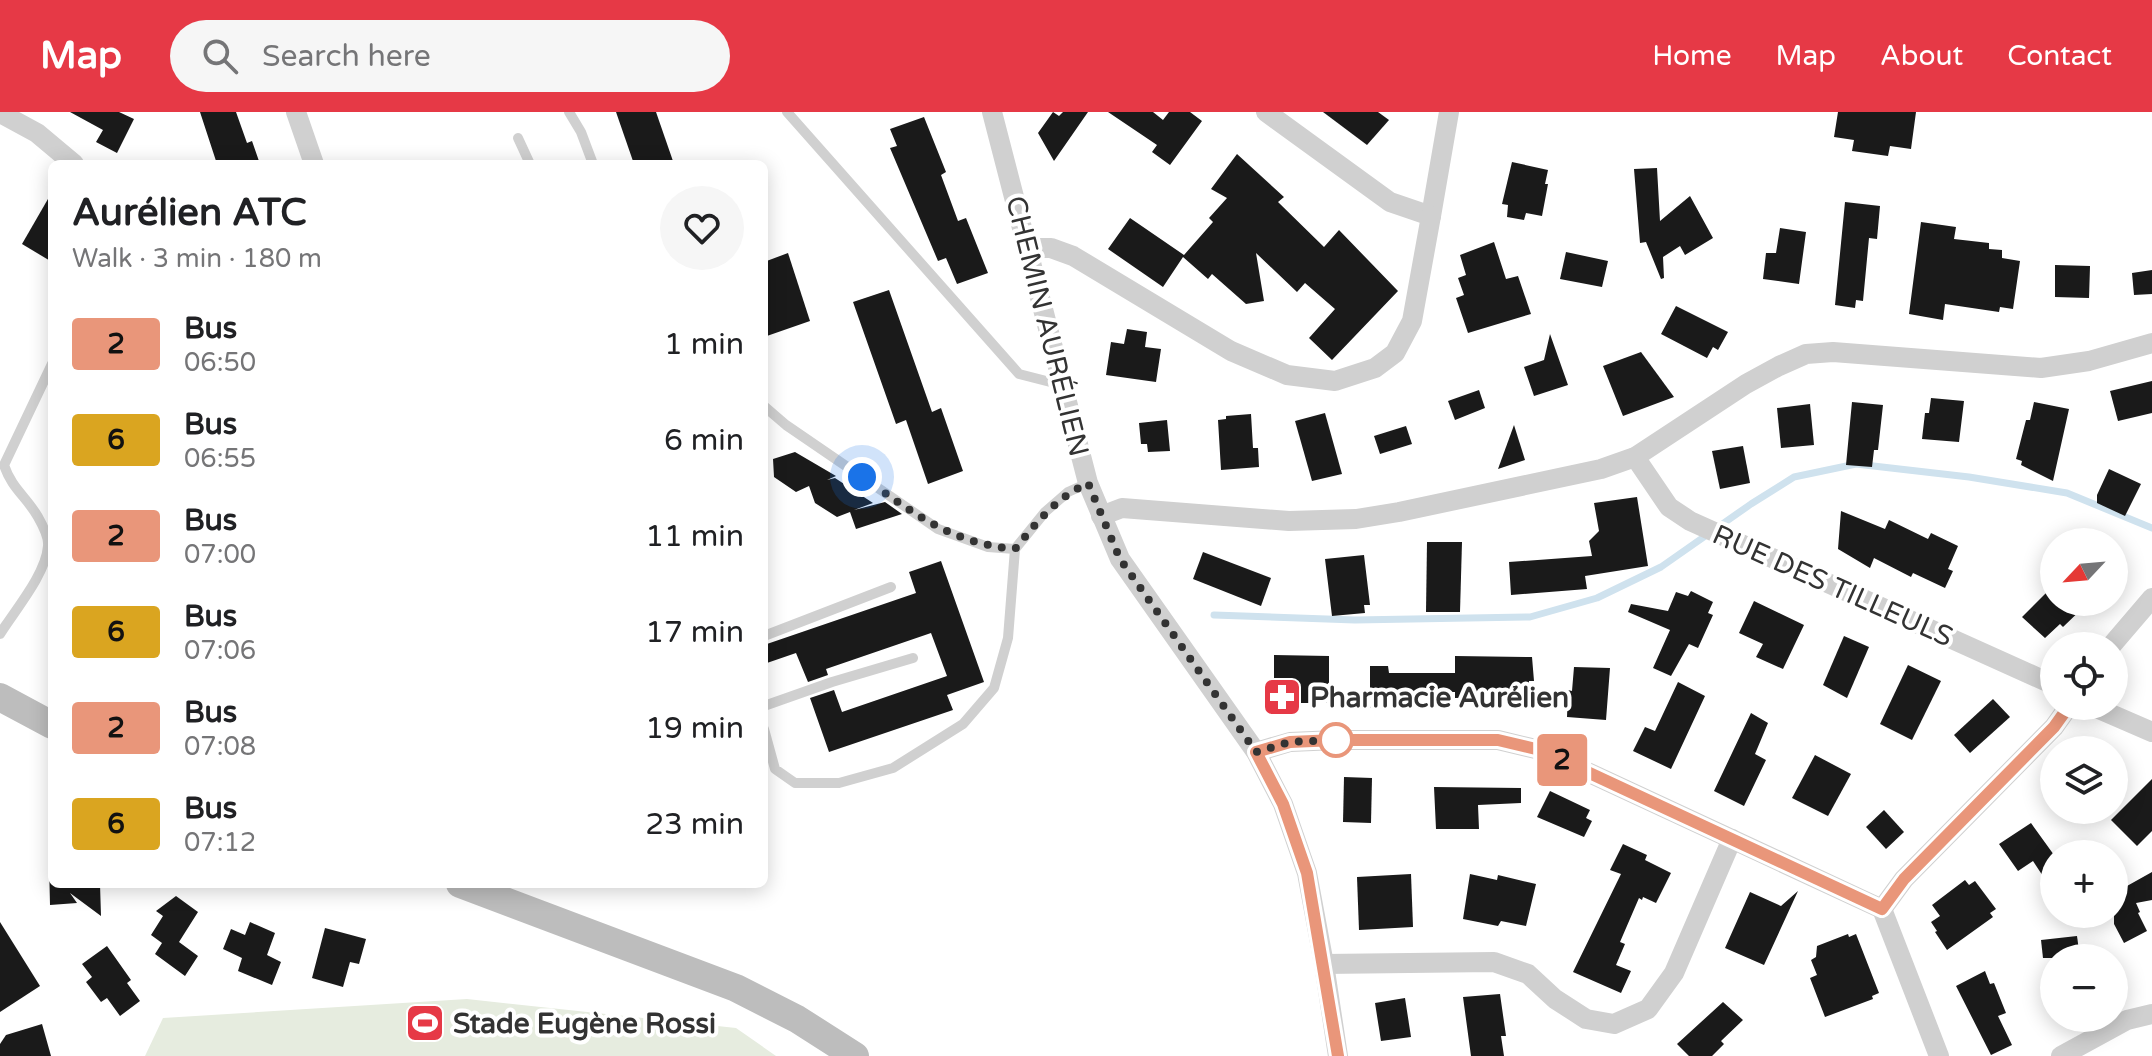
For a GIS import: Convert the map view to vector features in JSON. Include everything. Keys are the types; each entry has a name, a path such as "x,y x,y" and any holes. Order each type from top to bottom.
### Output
{"main road":[{"path":"0,697 48,723"},
{"path":"471,888 736,988 797,1019 855,1056"}],"street":[{"path":"296,112 313,160"},
{"name":"CHEMIN AURÉLIEN","path":"992,112 1088,483 1120,559 1256,752 1283,804 1307,873 1338,1056"},
{"path":"1266,112 1390,202 1431,216"},
{"path":"1028,248 1051,248 1073,256 1231,351 1287,375 1335,381 1375,368 1395,353 1412,321 1449,112"},
{"path":"0,113 37,133 69,160"},
{"path":"1101,516 1122,508 1289,521 1356,519 1601,469 1635,457 1746,384 1806,354 1833,352 2041,368 2089,361 2152,343"},
{"name":"RUE DES TILLEULS","path":"1635,457 1669,507 1690,521 2040,679"},
{"path":"2123,632 2152,598"},
{"path":"1882,909 1904,879 2059,720"},
{"path":"2124,720 2152,732"},
{"path":"1256,752 1290,742 1498,740 1540,750 1882,909 1939,1056"},
{"path":"1324,964 1494,962 1528,974 1555,999 1586,1019 1614,1024 1648,1009 1674,973 1732,839"},
{"path":"2061,1056 2127,1020 2152,1014"}],"lane":[{"path":"569,112 592,160"},
{"path":"787,112 1019,374 1062,385"},
{"path":"518,138 528,160"},
{"path":"48,372 4,465 13,487 24,496 39,518 48,540"},
{"path":"768,409 938,529 988,547 1015,549"},
{"path":"769,769 795,783 839,783 893,768 963,724 994,688 1008,638 1015,549 1045,512 1068,492 1088,483"},
{"path":"0,634 44,565 48,547"},
{"path":"768,634 891,587"},
{"path":"768,705 913,658"}],"shaded area":[{"name":"Stade Eugène Rossi","path":"467,999 736,1028 776,1056 145,1056 163,1018"}],"building":[{"path":"70,112 119,112 134,119 117,153 96,142 103,130"},
{"path":"200,112 236,112 247,143 252,141 259,160 216,160"},
{"path":"616,112 656,112 673,160 633,160"},
{"path":"1053,112 1059,116 1063,112 1088,112 1054,161 1038,133"},
{"path":"1108,112 1153,112 1163,120 1169,112 1190,112 1202,121 1170,165 1152,152 1157,145"},
{"path":"1323,112 1378,112 1389,120 1367,145"},
{"path":"1838,112 1916,112 1911,149 1890,146 1888,156 1852,151 1854,140 1834,137"},
{"path":"924,117 946,172 941,175 958,221 966,218 988,273 957,284 946,258 938,261 890,148 897,146 890,129"},
{"path":"1237,154 1284,197 1278,202 1324,247 1339,230 1398,291 1332,360 1309,338 1335,309 1305,283 1297,292 1256,253 1264,301 1246,304 1212,274 1208,279 1183,257 1163,287 1108,249 1130,218 1184,255 1213,222 1209,218 1227,198 1211,189"},
{"path":"1512,162 1548,170 1542,216 1526,213 1524,220 1507,217 1508,205 1502,204"},
{"path":"1657,168 1660,221 1690,196 1713,238 1685,255 1680,246 1663,257 1664,278 1661,279 1646,242 1640,243 1634,169"},
{"path":"48,199 48,260 22,244"},
{"path":"1845,202 1880,206 1877,239 1869,238 1863,301 1856,300 1855,308 1835,305"},
{"path":"1921,222 1956,227 1954,239 1989,243 1989,249 2002,250 2002,258 2020,261 2013,309 2000,307 1999,312 1945,304 1943,320 1909,314"},
{"path":"1780,228 1806,232 1799,284 1763,279 1766,253 1776,253"},
{"path":"1494,242 1506,279 1518,276 1531,314 1468,333 1456,298 1464,295 1458,278 1466,275 1460,255"},
{"path":"1566,252 1608,261 1602,287 1560,279"},
{"path":"788,253 810,321 768,336 768,260"},
{"path":"2055,265 2090,266 2089,298 2055,297"},
{"path":"2152,270 2152,294 2134,295 2132,273"},
{"path":"889,290 932,412 941,408 963,471 928,484 906,420 896,424 853,302"},
{"path":"1676,306 1728,332 1718,350 1713,347 1707,358 1661,334"},
{"path":"1127,329 1147,332 1145,347 1161,349 1156,382 1106,375 1111,342 1124,344"},
{"path":"1550,334 1568,385 1534,396 1524,367 1544,360"},
{"path":"1641,352 1674,397 1623,416 1603,366"},
{"path":"2152,381 2152,413 2118,421 2110,391"},
{"path":"1479,390 1485,408 1455,420 1448,401"},
{"path":"1931,398 1964,401 1959,442 1922,439 1925,413 1929,413"},
{"path":"1852,402 1883,405 1878,450 1874,450 1872,467 1846,465"},
{"path":"2034,402 2069,409 2053,481 2021,465 2022,461 2016,459"},
{"path":"1810,404 1814,445 1781,448 1777,408"},
{"path":"1325,413 1342,474 1312,481 1295,421"},
{"path":"1251,414 1253,448 1258,448 1259,467 1221,470 1218,420 1226,419 1226,416"},
{"path":"1167,420 1170,451 1148,452 1147,444 1141,444 1139,423"},
{"path":"1514,425 1525,460 1498,469"},
{"path":"1406,426 1412,444 1380,454 1374,436"},
{"path":"1743,446 1750,483 1720,489 1712,451"},
{"path":"795,452 836,476 827,480 835,478 873,503 854,510 885,502 902,514 856,529 850,512 837,517 815,503 809,486 796,492 774,477 773,459"},
{"path":"2109,469 2141,484 2125,516 2097,503 2097,495"},
{"path":"1637,497 1648,566 1585,576 1587,589 1511,595 1509,562 1592,556 1589,541 1599,531 1594,503"},
{"path":"1841,511 1885,529 1889,520 1928,539 1931,533 1958,546 1948,569 1953,571 1945,588 1913,573 1911,577 1874,558 1870,568 1838,549"},
{"path":"1427,542 1462,542 1460,612 1426,612"},
{"path":"1203,552 1271,578 1261,606 1193,579"},
{"path":"1364,555 1370,605 1364,605 1365,613 1332,616 1325,559"},
{"path":"941,561 984,682 947,695 953,710 829,752 810,698 834,690 842,712 947,676 931,633 826,669 828,675 808,682 796,653 768,663 768,644 916,593 909,572"},
{"path":"1691,591 1713,602 1708,613 1713,615 1698,648 1689,644 1671,676 1653,668 1670,630 1628,612 1631,604 1668,611 1676,592 1688,596"},
{"path":"2040,599 2040,616 2074,616 2063,627 2060,624 2051,632 2040,633 2022,617"},
{"path":"1754,601 1804,625 1783,669 1756,657 1763,644 1739,633"},
{"path":"1844,636 1869,647 1847,698 1823,685"},
{"path":"1274,655 1329,656 1329,703 1290,703 1282,697 1274,690"},
{"path":"1455,656 1532,657 1534,681 1529,681 1529,704 1505,705 1505,697 1455,698 1455,692 1415,692 1415,708 1370,708 1370,666 1388,666 1389,673 1455,673"},
{"path":"1908,665 1941,681 1912,740 1880,724"},
{"path":"1574,667 1610,668 1606,720 1567,717 1568,690 1572,691"},
{"path":"1678,682 1705,696 1671,769 1633,751 1645,727 1655,731"},
{"path":"1993,699 2010,717 1970,753 1954,735"},
{"path":"1751,713 1768,723 1755,754 1766,760 1744,806 1714,791"},
{"path":"1815,755 1851,774 1828,816 1792,798"},
{"path":"1344,777 1372,778 1371,823 1343,822"},
{"path":"2152,779 2152,831 2137,846 2115,824 2128,824 2128,803"},
{"path":"1434,787 1521,788 1521,803 1478,805 1479,829 1436,829"},
{"path":"1550,791 1590,810 1586,818 1592,821 1584,837 1537,817"},
{"path":"1884,810 1904,832 1886,849 1866,827"},
{"path":"2031,823 2043,840 2040,840 2040,872 2033,861 2018,871 1999,844"},
{"path":"1623,844 1647,855 1645,860 1671,873 1656,903 1639,898 1620,942 1625,944 1616,965 1631,971 1621,993 1573,972 1621,874 1610,870"},
{"path":"2152,872 2152,900 2136,903 2147,931 2124,943 2116,928 2128,928 2128,885"},
{"path":"1411,874 1413,927 1359,930 1357,877"},
{"path":"1470,874 1497,880 1498,875 1536,884 1526,926 1501,921 1498,926 1463,919"},
{"path":"1965,880 1969,885 1975,881 1996,909 1990,913 1993,917 1947,950 1931,922 1940,916 1932,905"},
{"path":"50,888 100,888 101,916 70,893 77,903 50,905"},
{"path":"1798,891 1764,965 1725,948 1750,892 1781,906"},
{"path":"176,896 198,912 179,942 198,956 185,976 155,954 162,943 151,935 163,916 156,911"},
{"path":"0,922 40,986 0,1012"},
{"path":"250,922 275,933 267,955 281,962 272,985 238,971 242,958 223,949 231,929 245,935"},
{"path":"325,928 366,939 359,964 350,962 343,987 312,978"},
{"path":"1848,934 1849,937 1856,934 1879,993 1872,996 1873,999 1825,1017 1810,978 1817,975 1811,960 1816,957 1817,946"},
{"path":"2077,936 2078,944 2041,944 2041,940"},
{"path":"107,946 131,980 127,983 140,1001 120,1016 107,998 101,1002 86,982 92,977 82,964"},
{"path":"1985,971 1990,984 1994,983 2006,1013 1998,1016 2012,1045 1991,1055 1956,986"},
{"path":"1500,994 1506,1036 1501,1036 1504,1056 1471,1056 1463,997"},
{"path":"1405,998 1411,1037 1381,1041 1375,1003"},
{"path":"1723,1002 1743,1020 1721,1041 1724,1044 1712,1056 1689,1056 1677,1044"},
{"path":"42,1024 51,1056 0,1056 0,1044 6,1035"}],"waterway":[{"path":"1214,615 1355,620 1530,617 1597,598 1661,567 1794,477 1856,464 1969,477 2067,493 2152,528"}],"bus line":[{"name":"2","path":"1338,1056 1307,873 1283,804 1256,752 1290,742 1336,740 1498,740 1540,750 1882,909 1904,879 2059,720"}],"place":[{"name":"Pharmacie Aurélien","path":"1282,697"},
{"name":"Stade Eugène Rossi","path":"425,1023"}],"route":[{"path":"862,477 938,529 988,547 1015,549 1045,512 1068,492 1088,483 1120,559 1256,752 1290,742 1336,740"}]}
